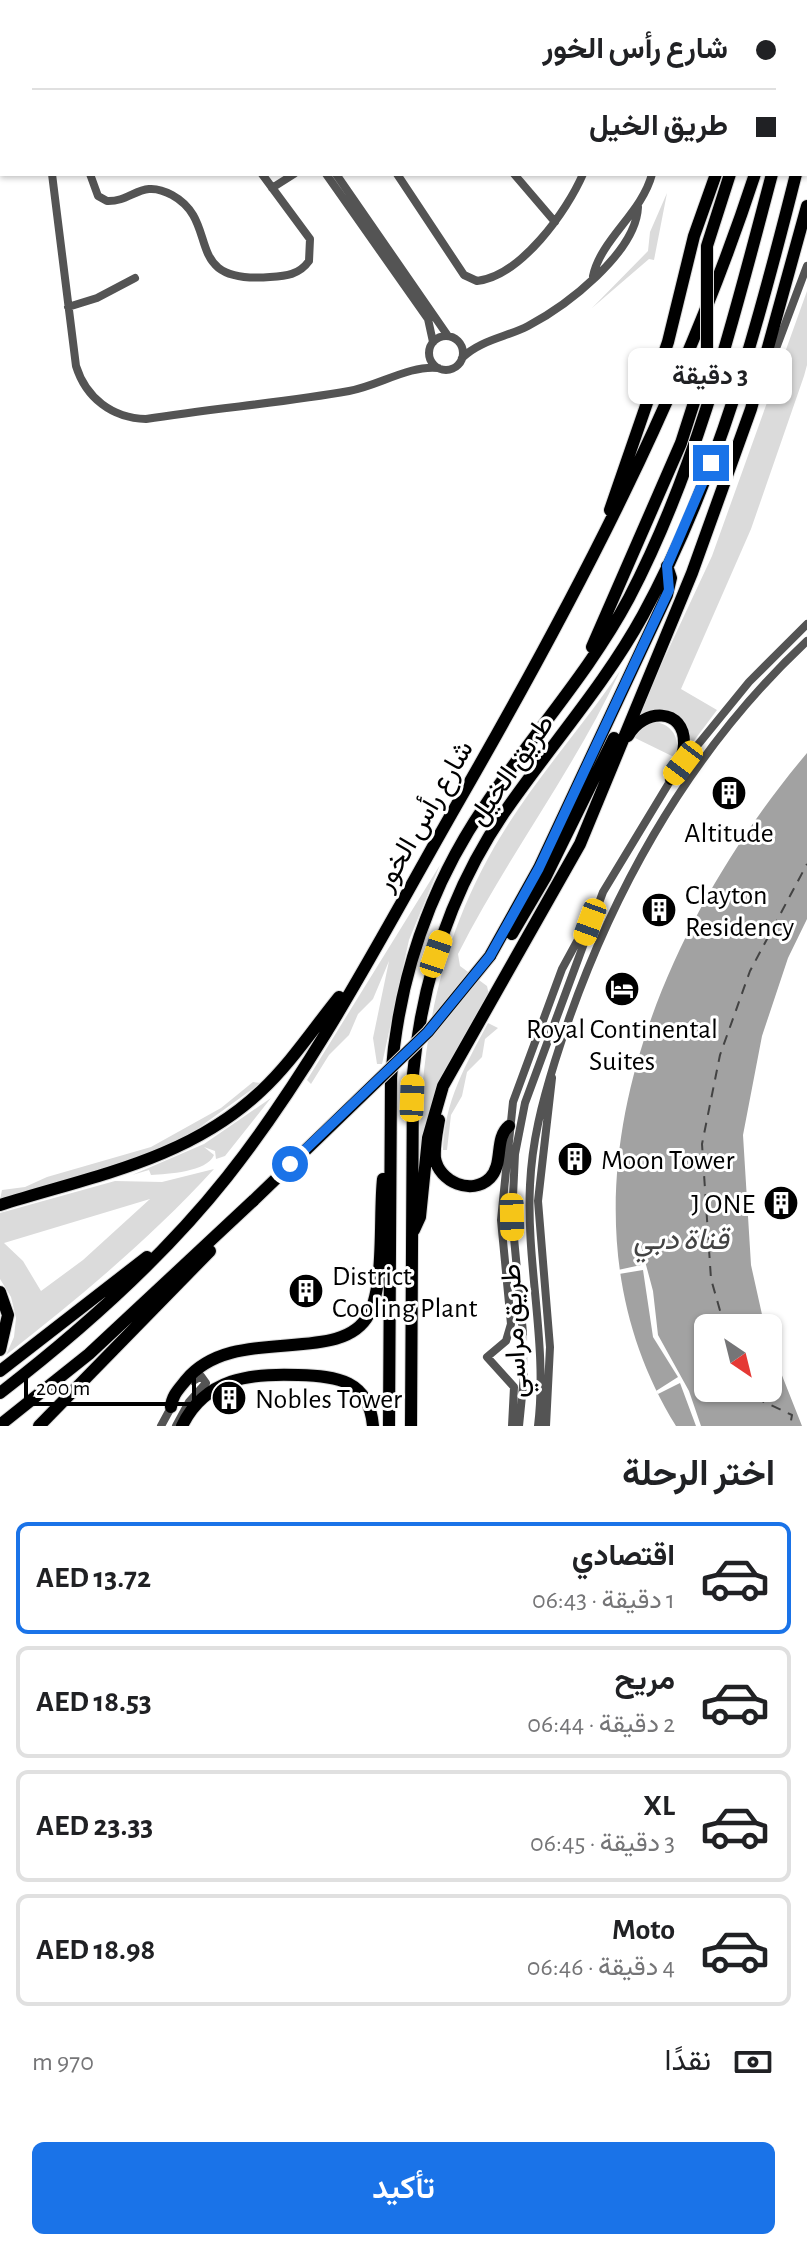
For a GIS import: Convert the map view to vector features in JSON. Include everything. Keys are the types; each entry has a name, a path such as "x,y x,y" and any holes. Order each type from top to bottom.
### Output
{"highway":[{"path":"607,533 610,510 668,342 699,220 715,176"},
{"path":"583,673 681,443 707,362 707,246 729,176"},
{"name":"شارع رأس الخور","path":"0,1393 120,1293 178,1232 224,1181 266,1125 325,1034 537,666 607,533 716,280 754,176"},
{"name":"طريق الخيل","path":"389,1426 393,1059 408,972 442,880 497,788 583,673 629,598 673,496 726,344 771,176"},
{"name":"طريق الخيل","path":"411,1426 415,1050 423,1002 445,930 489,837 615,662 667,566 706,477 745,365 795,176"},
{"path":"601,792 628,719 703,548 751,409 807,206"},
{"path":"566,822 669,590 667,566"},
{"path":"411,1232 420,1217 426,1147 436,1105 454,1062 570,862 632,729 648,716 669,718 683,733 684,749 671,779"},
{"path":"0,1425 89,1354 428,1032 490,956 617,731 628,719"},
{"path":"0,1205 142,1163 221,1123 274,1078 357,976"},
{"path":"480,1017 442,1105 435,1153 442,1172 453,1182 467,1186 486,1181 496,1170 503,1132 509,1126"},
{"path":"171,1407 175,1393 193,1372 224,1354 252,1347 331,1341 361,1325 371,1311 375,1295 382,1183 390,1161"},
{"path":"39,1426 169,1295 254,1200"},
{"path":"0,1371 178,1232"},
{"path":"0,1292 8,1315 0,1350"},
{"path":"182,1426 195,1406 215,1389 239,1378 263,1374 329,1375 347,1380 367,1401 373,1426"}],"street":[{"path":"52,176 76,366 84,385 104,406 130,418 146,419 349,391 385,383 420,368 453,369 462,358 484,343 544,317 593,276 635,224 638,207 651,176"},
{"path":"91,176 98,196 107,201 117,201 145,188 162,190 180,200 189,210 215,266 241,278 292,274 306,266 311,256 308,234 263,176"},
{"path":"272,188 291,176"},
{"path":"327,176 428,319 433,342 420,368"},
{"path":"337,176 448,336 460,343 484,343"},
{"path":"398,176 462,271 472,280 490,277 517,260 555,222 582,176"},
{"path":"516,176 555,222"},
{"path":"366,234 368,228 374,228"},
{"path":"751,409 807,266"},
{"path":"68,307 97,298 135,278"},
{"path":"433,342 448,336"},
{"path":"460,343 462,358"},
{"path":"429,353 438,368"},
{"name":"طريق مراسي","path":"523,1333 512,1238 515,1154 535,1071 590,922 611,876 671,779 730,703 807,624"},
{"name":"طريق مراسي","path":"538,1426 541,1346 529,1201 539,1110 558,1066 590,958 643,851 693,774 807,641"},
{"path":"512,1426 514,1387 487,1357 504,1344 511,1324 502,1236 509,1126 520,1079 551,998 567,958 590,922"},
{"path":"546,1426 551,1323 546,1304 541,1228 544,1152 558,1066"},
{"path":"546,1304 553,1312"},
{"name":"طريق مراسي","path":"519,1426 524,1376"},
{"path":"161,1426 171,1407 197,1378 205,1379 205,1385 189,1402 176,1426"}],"shaded area":[{"path":"667,193 654,260 649,259 592,308 648,251 650,232"},
{"path":"807,291 807,365 804,376 751,529 681,689 717,710 687,750 677,719 635,721 712,556"},
{"path":"620,671 582,743 458,954 460,966 487,986 489,995 440,1083 419,1164 420,1118 430,1029 450,945 466,904 485,863 509,823"},
{"path":"650,721 658,722 673,732 677,744 676,758 631,736"},
{"path":"440,865 409,940 382,1064 377,1064 373,1038 389,961 373,999 358,1014 349,1035 329,1055 311,1084 307,1080"},
{"path":"488,1023 498,1028 485,1039 482,1057 467,1072 462,1096 451,1115 447,1150 443,1150 452,1100"},
{"path":"253,1082 261,1083 186,1137 133,1159 0,1200 2,1190 25,1187 47,1177 151,1147 221,1108"},
{"path":"271,1098 225,1156 216,1159 215,1151 204,1147 214,1155 210,1161 195,1169 151,1175 149,1170 132,1175 204,1144"},
{"path":"214,1169 114,1266 6,1355 14,1337 16,1318 11,1297 0,1279 0,1213 115,1181 162,1182","holes":["150,1199 83,1260 41,1291 23,1261 4,1243"]}],"water":[{"name":"قناة دبي","path":"807,753 807,919 788,958 762,1036 743,1135 751,1265 762,1314 694,1314 694,1402 782,1402 782,1375 802,1426 676,1426 636,1342 618,1254 618,1164 634,1074 663,987 704,903 752,824"}],"pier":[{"path":"641,1246 653,1291 658,1335 689,1391 701,1426 696,1426 680,1383 658,1394 656,1391 678,1377 653,1337 643,1270 619,1274 618,1270 641,1265 637,1247"}],"ferry route":[{"path":"721,1314 711,1279 702,1144 720,1055 750,971 807,864"},
{"path":"764,1402 792,1415 790,1426"}],"tunnel":[{"path":"523,1333 524,1376"}],"place":[{"name":"Altitude","path":"729,793"},
{"name":"Clayton Residency","path":"659,910"},
{"name":"Royal Continental Suites","path":"622,989"},
{"name":"Moon Tower","path":"575,1159"},
{"name":"J ONE","path":"781,1203"},
{"name":"District Cooling Plant","path":"306,1291"},
{"name":"Nobles Tower","path":"229,1398"}],"route":[{"path":"290,1164 428,1032 462,995 490,956 539,868 669,590 671,578 667,566 711,463"}]}
